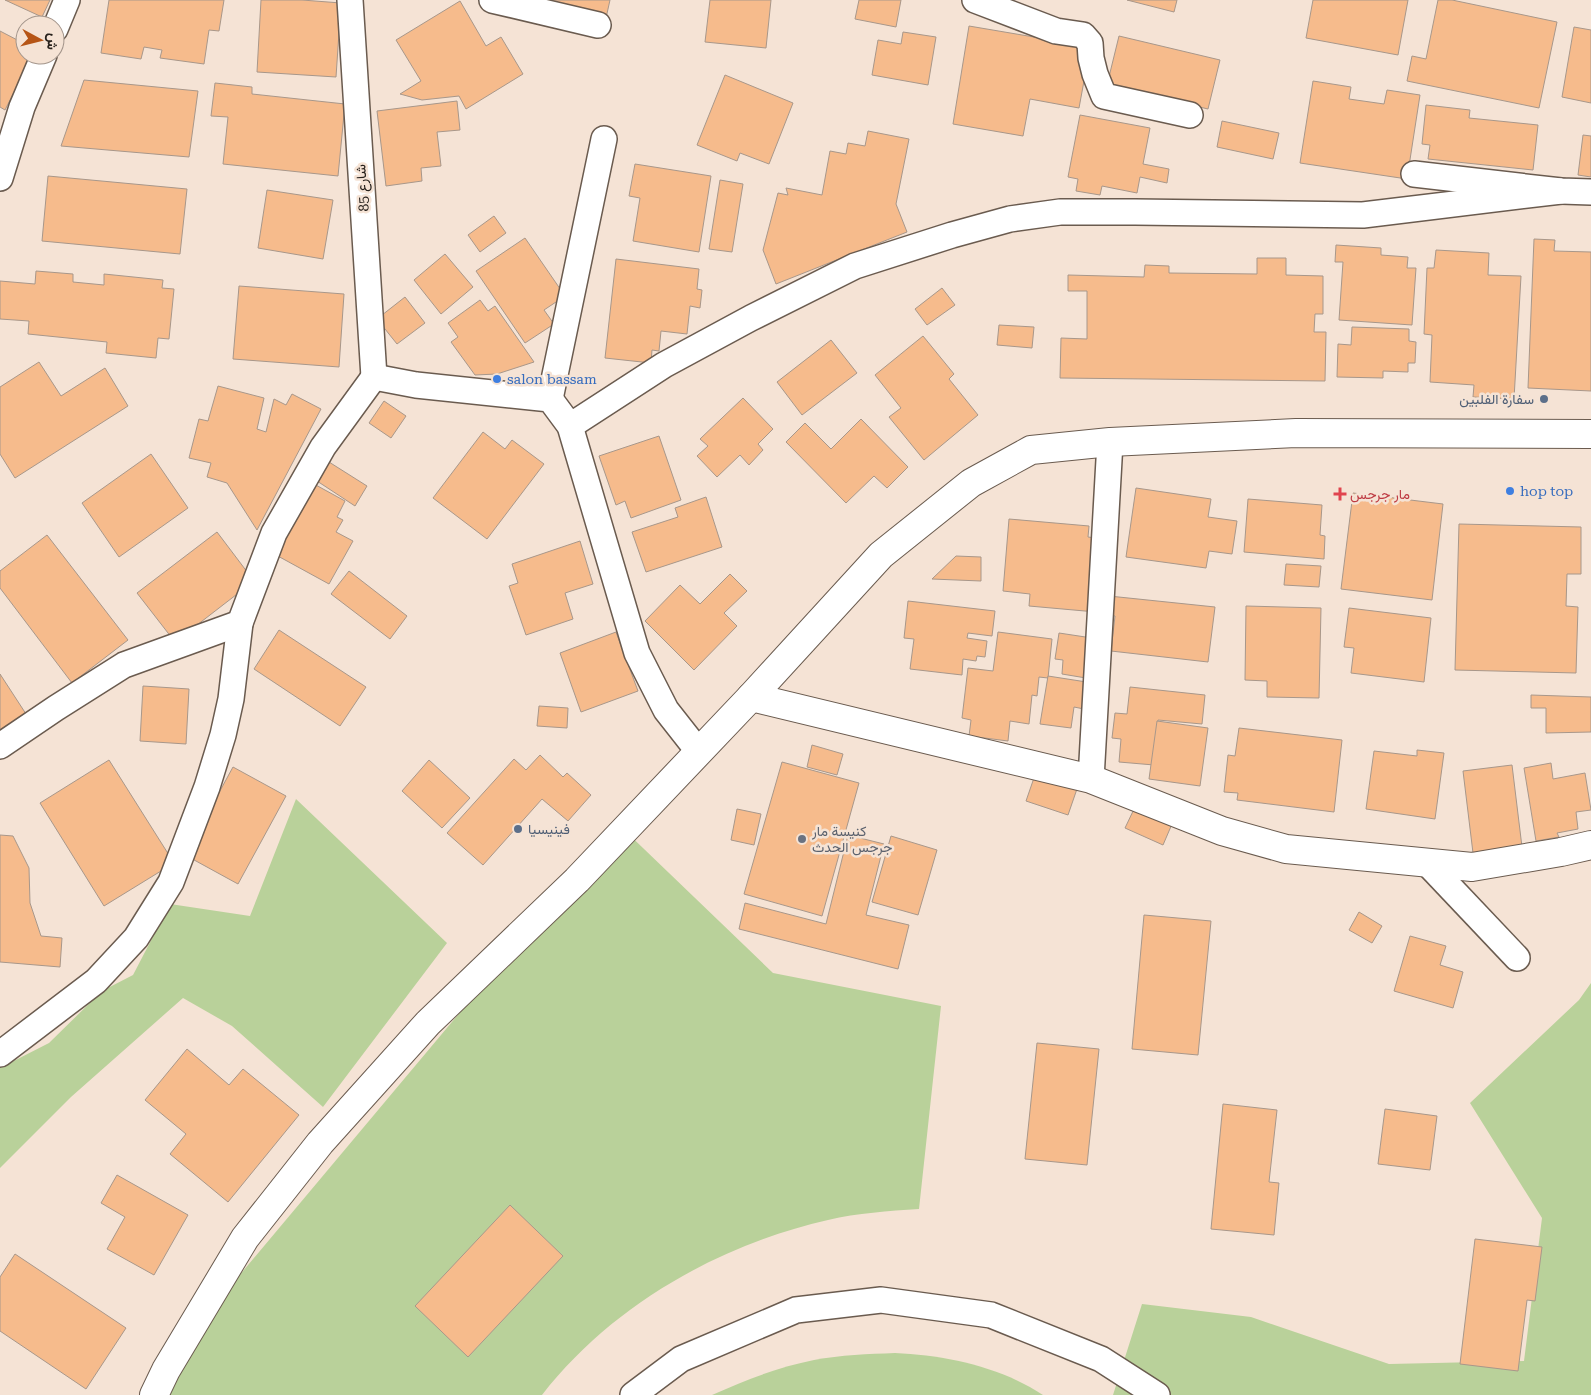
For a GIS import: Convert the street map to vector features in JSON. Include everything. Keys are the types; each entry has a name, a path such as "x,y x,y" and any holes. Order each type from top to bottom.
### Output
{"main road":[{"path":"154,1395 166,1370 245,1238 320,1143 428,1023 577,880 751,697 881,555 971,483 1031,450 1110,442 1296,433 1591,434"},
{"path":"751,697 1091,779 1222,831 1286,849 1472,867 1591,845"}],"street":[{"path":"61,15 67,0"},
{"name":"شارع 85","path":"350,0 374,377"},
{"path":"492,0 598,25"},
{"path":"975,0 1056,31 1083,35 1090,43 1095,74 1104,96 1190,115"},
{"path":"0,178 22,107 40,65"},
{"path":"550,399 604,140"},
{"path":"1414,174 1561,191 1591,192"},
{"path":"570,426 664,364 855,266 952,235 1010,219 1060,212 1363,216 1561,191"},
{"path":"0,1054 96,981 136,938 171,882 207,787 223,736 231,699 240,623 274,533 323,447 374,377 416,385 550,399 570,426 637,653 666,710 699,752"},
{"path":"1091,779 1110,442"},
{"path":"0,746 124,665 240,623"},
{"path":"1427,864 1517,958"},
{"path":"633,1395 681,1359 796,1310 881,1300 991,1315 1101,1358 1157,1395"}],"green space":[{"path":"296,799 447,943 323,1107 232,1026 183,998 71,1097 0,1168 0,1068 49,1043 102,991 133,975 170,904 250,916"},
{"path":"618,824 773,973 941,1006 919,1209 862,1214 828,1220 787,1231 747,1245 708,1263 670,1283 601,1333 570,1363 542,1395 139,1395"},
{"path":"1591,983 1591,1395 1113,1395 1142,1304 1251,1317 1389,1364 1524,1361 1542,1218 1470,1103 1579,1000"},
{"path":"895,1353 933,1356 972,1364 1009,1377 1043,1395 712,1395 762,1374 801,1363 824,1358"}],"building":[{"path":"5,0 50,0 43,15 38,15"},
{"path":"109,0 224,0 219,31 209,30 204,64 160,58 162,50 144,47 141,59 101,53"},
{"path":"261,0 302,0 341,3 336,77 257,72"},
{"path":"529,0 610,0 606,18"},
{"path":"710,0 771,0 766,48 705,42"},
{"path":"859,0 901,0 896,27 855,19"},
{"path":"1127,0 1177,0 1174,12"},
{"path":"1313,0 1408,0 1398,55 1306,38"},
{"path":"1438,0 1452,0 1557,22 1539,108 1407,81 1412,56 1426,59"},
{"path":"460,1 486,46 501,37 523,74 466,109 459,96 422,100 400,94 421,81 396,40"},
{"path":"969,26 1081,45 1089,54 1079,108 1030,99 1023,136 953,124"},
{"path":"1574,27 1591,30 1591,103 1562,97"},
{"path":"0,31 15,39 15,65 28,65 5,110 0,107"},
{"path":"903,32 936,37 928,85 872,75 878,40 901,44"},
{"path":"1119,36 1220,60 1208,109 1107,85"},
{"path":"725,75 793,103 769,164 740,153 737,161 697,145"},
{"path":"84,80 198,91 189,157 61,146"},
{"path":"1313,81 1351,87 1349,99 1384,104 1387,90 1420,95 1407,179 1300,163"},
{"path":"215,83 252,87 252,94 345,104 338,176 223,164 228,117 211,116"},
{"path":"457,101 460,130 437,132 441,166 421,168 422,181 386,186 377,111"},
{"path":"1426,105 1470,110 1469,118 1538,125 1533,170 1428,159 1430,145 1422,144"},
{"path":"1080,115 1150,128 1143,164 1169,169 1167,183 1140,177 1137,193 1102,186 1100,195 1076,191 1078,179 1068,177"},
{"path":"1222,121 1279,133 1273,159 1217,147"},
{"path":"868,131 909,139 896,204 907,232 776,284 763,250 778,193 788,195 786,188 822,195 830,151 846,154 848,143 865,146"},
{"path":"1583,135 1591,136 1591,177 1578,175"},
{"path":"635,164 711,176 699,252 633,241 640,198 629,196"},
{"path":"48,176 187,189 180,254 42,241"},
{"path":"720,180 743,184 732,252 709,249"},
{"path":"267,190 333,200 323,259 258,248"},
{"path":"494,216 506,233 480,252 468,235"},
{"path":"525,238 565,296 544,310 554,324 525,343 476,271"},
{"path":"1534,239 1555,240 1554,251 1591,252 1591,391 1528,388"},
{"path":"1336,245 1381,248 1381,255 1408,257 1407,268 1416,268 1412,325 1339,320 1343,262 1335,262"},
{"path":"1436,250 1489,253 1488,275 1521,276 1514,399 1473,397 1474,385 1430,382 1432,335 1424,334 1427,268 1434,268"},
{"path":"445,254 473,287 441,314 414,280"},
{"path":"1257,258 1286,258 1286,275 1323,276 1323,314 1315,314 1314,332 1326,332 1325,381 1060,378 1061,338 1087,339 1087,291 1068,291 1068,275 1144,277 1145,265 1169,266 1169,273 1257,274"},
{"path":"616,259 699,269 697,289 702,290 700,308 690,306 687,334 661,331 659,351 652,350 651,363 605,358"},
{"path":"36,271 73,274 73,282 104,285 104,274 163,280 162,288 174,289 169,339 158,338 156,358 106,353 107,342 28,334 29,321 0,319 0,281 35,284"},
{"path":"239,286 344,294 339,367 233,359"},
{"path":"942,288 955,305 927,325 915,309"},
{"path":"405,297 425,323 397,344 377,319"},
{"path":"480,300 488,311 495,306 534,362 497,374 475,375 451,342 458,337 448,323"},
{"path":"999,325 1034,327 1032,348 997,345"},
{"path":"1352,327 1409,329 1409,341 1416,342 1415,363 1408,363 1408,372 1383,371 1383,378 1337,377 1338,344 1351,345"},
{"path":"923,336 954,374 949,379 978,415 924,460 889,417 901,408 875,375"},
{"path":"831,340 857,373 802,415 777,382"},
{"path":"39,362 61,396 105,368 128,406 15,478 0,454 0,387"},
{"path":"218,386 264,398 257,429 266,432 274,399 286,405 292,394 321,409 257,530 227,483 207,477 211,463 189,458 199,419 208,421"},
{"path":"743,398 773,429 758,444 763,450 749,465 740,455 717,477 697,456 708,446 700,439"},
{"path":"384,401 406,416 391,438 369,423"},
{"path":"861,419 908,467 887,488 874,476 846,503 786,442 805,423 831,449"},
{"path":"483,432 505,449 512,440 544,464 487,539 433,498"},
{"path":"659,436 681,500 631,518 625,501 616,505 599,456"},
{"path":"151,454 188,508 119,557 82,503"},
{"path":"329,462 367,486 355,506 317,481"},
{"path":"314,484 345,501 337,517 343,520 336,532 353,541 329,584 276,555"},
{"path":"1136,488 1211,499 1208,517 1237,521 1232,554 1209,551 1206,568 1126,557"},
{"path":"1353,493 1443,504 1432,600 1341,589"},
{"path":"706,497 722,547 646,572 632,532 678,517 675,508"},
{"path":"1248,499 1322,505 1320,535 1325,536 1324,559 1244,552"},
{"path":"1009,519 1089,526 1088,537 1096,538 1096,612 1029,606 1030,594 1003,591"},
{"path":"1459,524 1581,527 1581,574 1567,574 1566,606 1578,607 1576,673 1455,670"},
{"path":"217,532 254,581 175,642 137,593"},
{"path":"47,535 128,640 72,683 0,588 0,571"},
{"path":"580,541 593,584 565,593 573,619 526,635 509,586 518,583 512,564"},
{"path":"956,556 981,557 981,581 932,579"},
{"path":"1286,564 1321,566 1319,587 1284,585"},
{"path":"349,571 407,616 390,639 331,594"},
{"path":"730,574 747,591 724,613 737,626 694,670 645,621 680,585 700,604"},
{"path":"1109,596 1215,607 1208,662 1111,651 1115,616 1108,615"},
{"path":"908,601 995,611 992,636 968,633 967,638 987,641 985,657 977,656 976,661 963,659 962,675 910,669 914,639 904,638"},
{"path":"1246,606 1321,608 1319,698 1267,697 1267,681 1245,680"},
{"path":"1349,608 1431,618 1424,682 1351,673 1354,648 1344,647"},
{"path":"279,630 366,687 340,726 254,669"},
{"path":"616,632 638,691 581,712 560,653"},
{"path":"998,632 1052,639 1048,678 1039,677 1037,696 1032,695 1029,724 1010,721 1008,741 969,736 971,720 962,718 968,668 993,671"},
{"path":"1059,633 1092,638 1086,678 1062,674 1063,660 1055,659"},
{"path":"0,674 28,717 0,736"},
{"path":"1048,676 1093,683 1089,710 1074,707 1071,728 1040,724"},
{"path":"143,686 189,689 186,744 140,741"},
{"path":"1130,687 1205,695 1202,724 1158,720 1154,765 1119,762 1121,739 1112,738 1115,713 1127,714"},
{"path":"1531,695 1591,697 1591,732 1546,733 1546,708 1531,708"},
{"path":"539,706 568,708 567,728 537,726"},
{"path":"1157,721 1208,728 1200,786 1149,779"},
{"path":"1239,728 1342,740 1334,812 1237,800 1238,793 1224,792 1228,755 1235,756"},
{"path":"812,745 843,754 837,775 807,767"},
{"path":"1417,750 1444,753 1435,819 1366,809 1374,751 1417,756"},
{"path":"540,755 563,777 567,773 591,795 568,821 542,799 483,865 447,833 514,759 526,770"},
{"path":"109,760 174,863 104,906 40,803"},
{"path":"429,760 470,798 442,828 402,791"},
{"name":"كنيسة مار جرجس الحدث","path":"782,762 859,783 822,916 744,894"},
{"path":"1551,763 1553,779 1585,773 1591,810 1576,812 1578,829 1557,833 1559,837 1536,841 1524,768"},
{"path":"1512,765 1522,847 1473,853 1463,771"},
{"path":"233,767 286,796 238,884 185,855"},
{"path":"1036,772 1078,786 1068,815 1026,801"},
{"path":"1135,807 1172,824 1163,845 1125,828"},
{"path":"737,809 761,814 754,845 731,840"},
{"path":"0,835 13,836 29,868 30,903 41,936 62,938 60,967 0,962"},
{"path":"848,835 884,844 866,915 909,925 898,969 739,929 745,903 826,924"},
{"path":"891,836 937,850 918,915 872,902"},
{"path":"1359,912 1382,926 1372,943 1349,930"},
{"path":"1144,915 1211,921 1198,1055 1132,1049"},
{"path":"1410,936 1446,946 1440,965 1463,972 1453,1008 1394,991"},
{"path":"1037,1043 1099,1049 1087,1165 1025,1159"},
{"path":"187,1049 229,1085 243,1069 299,1115 228,1202 170,1154 186,1134 145,1100"},
{"path":"1223,1104 1277,1110 1269,1182 1279,1183 1274,1235 1211,1229"},
{"path":"1385,1109 1437,1116 1430,1170 1378,1164"},
{"path":"117,1175 188,1215 154,1275 107,1249 125,1217 101,1203"},
{"path":"510,1205 563,1256 468,1357 415,1306"},
{"path":"1475,1239 1542,1247 1535,1301 1527,1300 1518,1371 1460,1364"},
{"path":"15,1254 126,1328 86,1389 0,1331 0,1277"}],"place":[{"name":"salon bassam","path":"497,379"},
{"name":"سفارة الفلبين","path":"1544,399"},
{"name":"hop top","path":"1510,491"},
{"name":"مار جرجس","path":"1340,494"},
{"name":"فينيسيا","path":"518,829"},
{"name":"كنيسة مار جرجس الحدث","path":"802,839"}]}
